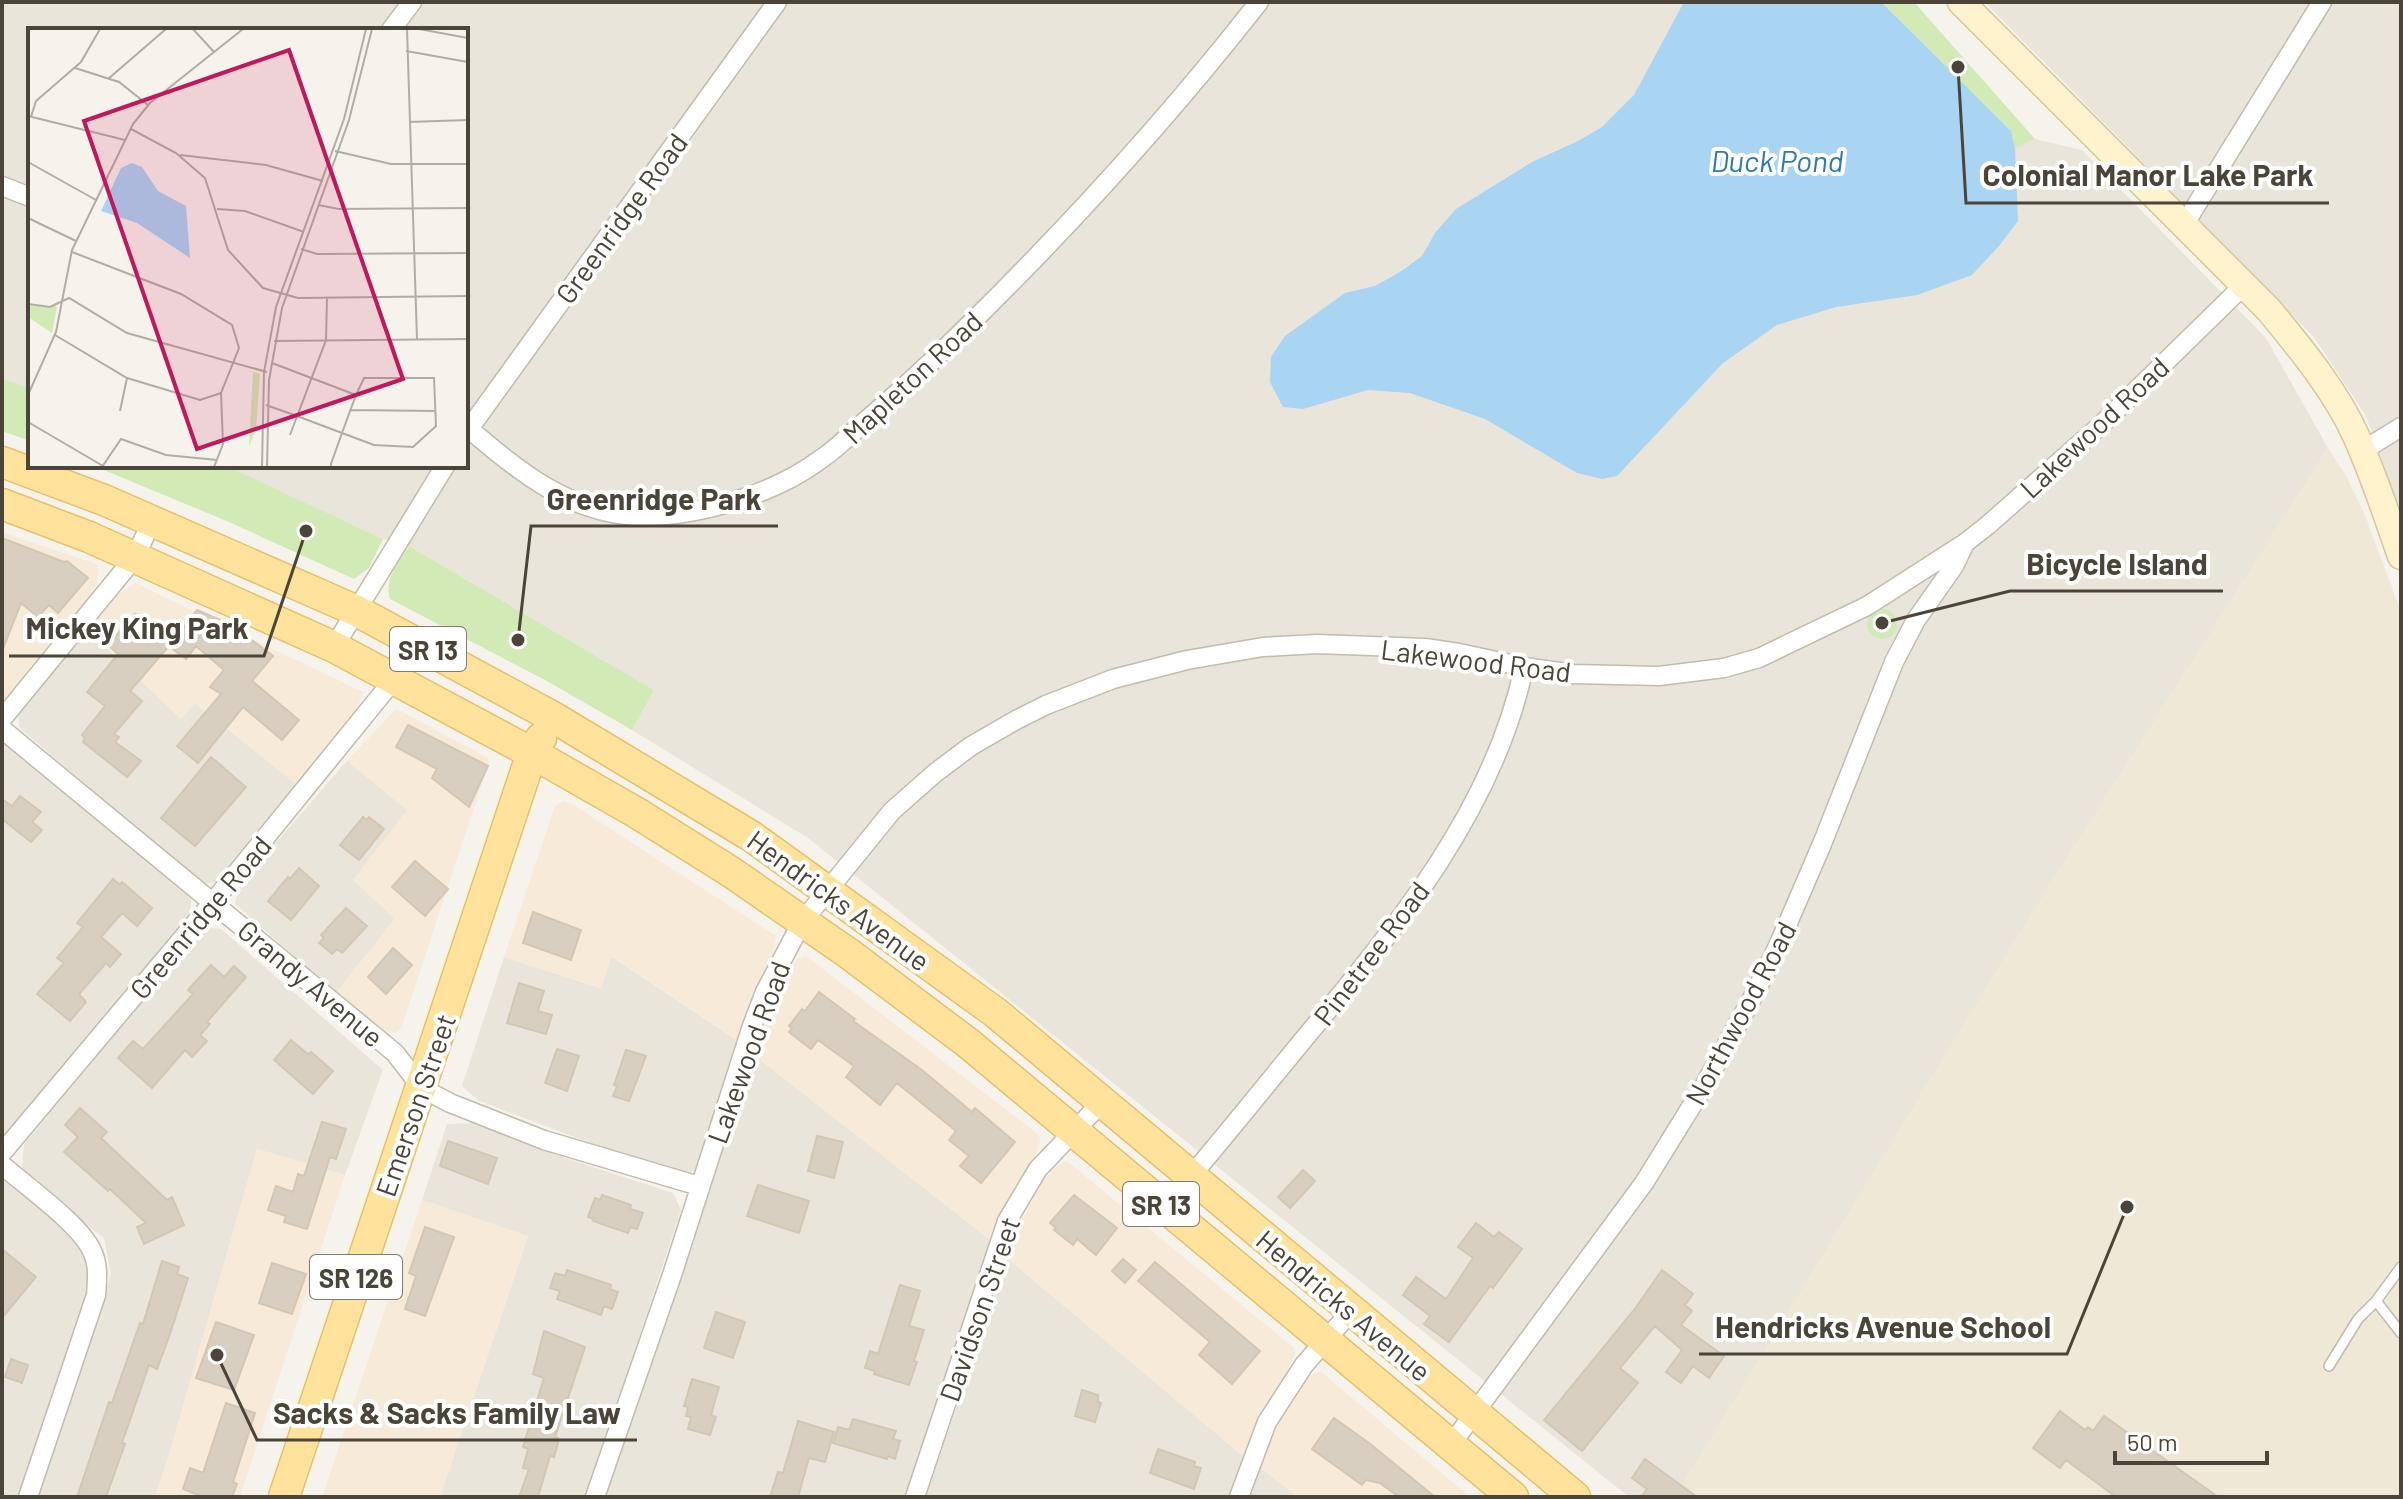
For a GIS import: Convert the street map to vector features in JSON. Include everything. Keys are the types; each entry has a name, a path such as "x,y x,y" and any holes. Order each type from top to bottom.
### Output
{"main road":[{"name":"Hendricks Avenue","path":"2,462 152,521 357,611 544,711 751,836 996,1013 1575,1497"},
{"name":"Hendricks Avenue","path":"2,504 135,557 334,647 532,753 731,872 968,1043 1513,1497"},
{"path":"395,678 422,672 438,673 478,693 544,711"},
{"name":"Emerson Street","path":"284,1497 422,1088 544,711"}],"street":[{"path":"392,28 412,2"},
{"name":"Greenridge Road","path":"468,428 777,2"},
{"name":"Mapleton Road","path":"468,430 532,480 569,499 605,511 644,516 733,503 820,461 903,389 1052,243 1183,98 1259,2"},
{"path":"1961,2 2269,310 2298,345 2357,437 2401,556"},
{"path":"2184,225 2322,2"},
{"path":"2,186 28,196"},
{"name":"Lakewood Road","path":"595,1497 672,1275 756,1016 793,936 827,889 892,811 971,746 1036,710 1113,679 1233,651 1317,644 1425,648 1573,674 1659,676 1724,668 1773,652 1867,606 1965,543 2056,466 2244,285"},
{"path":"2362,451 2401,427"},
{"path":"334,647 444,468"},
{"path":"2,719 135,557 152,521"},
{"name":"Northwood Road","path":"1450,1446 1644,1183 1704,1086 1778,946 1828,830 1894,662 1916,620 1954,566 1965,543"},
{"name":"Pinetree Road","path":"1165,1207 1357,976 1448,848 1503,741 1516,706 1524,667"},
{"name":"Greenridge Road","path":"2,1153 213,902 395,678"},
{"name":"Grandy Avenue","path":"2,729 395,1053 422,1088 450,1103 544,1140 699,1186"},
{"name":"Davidson Street","path":"915,1497 1007,1221 1038,1169 1103,1101"},
{"path":"2,1165 83,1234 97,1269 96,1295 28,1497"},
{"path":"1239,1497 1267,1422 1304,1365 1352,1310"}],"lane":[{"path":"2329,1366 2358,1319 2376,1301 2401,1267"},
{"path":"2376,1301 2401,1333"}],"shaded area":[{"path":"2,2 1881,2 2011,131 2015,147 2035,139 2082,150 2266,338 2328,448 1675,1497 1629,1497 808,838 632,730 654,690 409,546 383,539 231,468 468,468 468,28 28,28 28,387 2,379"},
{"path":"1985,2 2401,2 2401,512 2366,416 2314,337"},
{"path":"2328,448 2364,513 2401,612 2401,1497 1675,1497 2030,916"},
{"path":"2,532 96,564 99,571 88,600 2,706"},
{"path":"135,583 363,692 355,714 296,784 196,703 181,719 88,630 114,597"},
{"path":"88,630 181,719 195,703 296,784 220,881 202,885 19,727 18,713"},
{"path":"396,709 487,757 489,762 401,1029 388,1033 336,993 395,919 353,880 407,810 347,761"},
{"path":"2,742 9,744 191,899 191,907 189,918 2,1138"},
{"path":"347,761 408,810 395,919 336,993 235,904 239,885"},
{"path":"564,801 776,936 772,962 738,1041 612,956 601,988 504,957 555,806"},
{"path":"204,927 221,929 383,1070 345,1175 257,1149 155,1497 37,1497 111,1274 104,1238 21,1176 24,1144"},
{"path":"611,956 738,1041 696,1170 678,1176 479,1101 462,1086 504,957 600,988"},
{"path":"806,956 1039,1135 1040,1143 1030,1168 993,1242 754,1055 786,972 796,960"},
{"path":"754,1055 993,1242 907,1497 603,1497"},
{"path":"480,1123 559,1156 673,1193 681,1210 586,1497 440,1497 528,1236 422,1200 447,1124"},
{"path":"257,1149 345,1175 240,1497 155,1497 169,1455"},
{"path":"1067,1161 1295,1349 1286,1376 1261,1414 1243,1456 1007,1258 1015,1233 1042,1183 1053,1168"},
{"path":"2,1178 75,1238 89,1267 89,1287 20,1497 2,1497"},
{"path":"422,1200 528,1236 440,1497 322,1497"},
{"path":"1007,1258 1243,1456 1229,1497 926,1497"},
{"path":"1320,1371 1470,1497 1298,1497 1257,1465 1293,1393 1304,1379"},
{"path":"1257,1465 1298,1497 1246,1497"}],"green space":[{"path":"1881,2 1914,2 2035,139 2015,148 2011,131"},
{"path":"2,379 28,387 28,440 2,431"},
{"path":"99,468 231,468 383,539 369,568 354,579 229,522"},
{"path":"409,546 654,690 632,730 545,680 390,599 390,578"},
{"path":"1882,609 1893,613 1897,624 1893,635 1882,639 1871,635 1867,624 1871,613"}],"water":[{"name":"Duck Pond","path":"1684,2 1881,2 2011,131 2015,148 2018,221 1972,275 1917,295 1836,307 1777,325 1723,363 1617,476 1602,479 1577,473 1485,419 1410,393 1368,390 1303,409 1283,407 1270,382 1271,357 1285,336 1345,293 1375,286 1422,256 1435,233 1456,209 1532,162 1602,127 1634,95"}],"building":[{"path":"2,538 67,561 88,578 58,613 49,605 38,617 21,603 3,649"},
{"path":"197,610 232,625 273,656 252,681 299,720 282,740 243,707 198,763 177,746 221,694 210,687 224,670 196,646 186,659 169,646 130,691 142,701 114,734 119,737 115,742 141,761 127,777 83,742 85,738 82,735 105,706 87,692 118,654 108,645 135,614 180,632"},
{"path":"408,725 488,766 469,807 432,778 437,769 396,747"},
{"path":"211,757 246,787 195,846 161,818"},
{"path":"20,796 41,812 32,822 42,830 31,842 2,819 2,799 12,806"},
{"path":"363,817 366,820 369,817 384,829 359,860 340,845"},
{"path":"415,861 448,889 425,916 392,887"},
{"path":"299,868 319,886 291,920 268,901"},
{"path":"113,879 120,885 122,882 152,908 137,926 122,913 101,937 121,954 110,967 106,963 79,994 86,1002 70,1021 37,994 64,963 57,958 83,927 77,923"},
{"path":"346,908 367,926 342,953 337,949 332,954 319,943 324,938 321,935"},
{"path":"533,912 581,930 571,960 523,943"},
{"path":"393,948 412,965 386,994 368,977"},
{"path":"211,965 224,977 234,966 246,977 207,1022 210,1024 200,1035 207,1041 192,1057 185,1050 152,1088 118,1058 133,1041 143,1049 193,994 188,990"},
{"path":"519,983 544,991 538,1011 552,1015 546,1034 507,1023"},
{"path":"819,992 972,1112 975,1108 1015,1142 981,1183 960,1166 969,1156 949,1140 956,1131 897,1083 880,1105 846,1077 854,1066 818,1040 811,1049 789,1032 792,1028 789,1026"},
{"path":"291,1040 333,1071 313,1094 274,1060"},
{"path":"557,1049 579,1056 567,1091 545,1083"},
{"path":"626,1050 646,1056 629,1101 613,1096"},
{"path":"80,1108 107,1132 101,1138 167,1200 172,1197 184,1225 144,1244 137,1227 146,1223 64,1152 78,1137 65,1125"},
{"path":"322,1122 346,1129 336,1159 330,1157 307,1229 284,1222 286,1216 268,1210 276,1186 293,1192 298,1174 304,1176"},
{"path":"817,1136 843,1142 834,1178 808,1171"},
{"path":"448,1141 497,1158 488,1184 440,1166"},
{"path":"1303,1170 1315,1181 1290,1208 1278,1197"},
{"path":"758,1185 809,1201 799,1233 747,1216"},
{"path":"602,1195 631,1205 630,1209 643,1213 637,1229 630,1227 628,1233 588,1217 595,1198 600,1200"},
{"path":"1074,1195 1117,1228 1096,1255 1077,1239 1073,1245 1050,1223"},
{"path":"1476,1223 1494,1237 1499,1232 1522,1249 1449,1342 1424,1324 1430,1316 1403,1295 1416,1277 1446,1299 1473,1258 1458,1247"},
{"path":"425,1227 454,1237 425,1316 405,1309 416,1276 409,1273"},
{"path":"2,1249 36,1277 2,1318"},
{"path":"1123,1259 1136,1270 1125,1283 1112,1271"},
{"path":"162,1261 179,1267 177,1274 188,1278 170,1334 157,1369 149,1365 106,1497 77,1497 109,1402 112,1403 140,1323 143,1324"},
{"path":"1155,1262 1260,1351 1232,1384 1199,1355 1210,1342 1138,1281"},
{"path":"272,1263 306,1274 292,1314 259,1303"},
{"path":"567,1270 611,1285 610,1289 618,1292 612,1309 604,1306 601,1315 557,1299 560,1291 550,1288 555,1273 565,1276"},
{"path":"1662,1270 1693,1294 1685,1305 1692,1311 1681,1325 1724,1356 1709,1378 1693,1366 1681,1383 1666,1372 1682,1350 1655,1326 1620,1368 1638,1383 1582,1451 1544,1420 1634,1310"},
{"path":"900,1285 920,1291 909,1326 924,1330 909,1385 865,1368 870,1351 878,1354"},
{"path":"716,1312 745,1322 733,1358 704,1348"},
{"path":"216,1322 254,1335 234,1390 196,1378"},
{"path":"544,1331 585,1347 555,1437 558,1443 554,1457 550,1456 538,1497 519,1497 529,1469 523,1468 528,1449 523,1447 544,1378 533,1374"},
{"path":"11,1359 28,1365 22,1383 5,1377"},
{"path":"692,1379 719,1387 711,1415 716,1417 710,1435 688,1429 691,1417 686,1416 688,1407 684,1406"},
{"path":"1082,1390 1098,1395 1098,1402 1101,1403 1095,1422 1075,1416"},
{"path":"226,1403 255,1413 233,1482 237,1484 232,1497 203,1497 183,1489 190,1468 203,1473"},
{"path":"2060,1411 2085,1430 2088,1427 2093,1431 2104,1416 2218,1497 2116,1497 2066,1460 2060,1468 2033,1448"},
{"path":"1334,1418 1435,1497 1399,1497 1380,1483 1366,1480 1362,1485 1312,1449"},
{"path":"853,1419 896,1431 893,1439 900,1441 895,1459 833,1443 838,1427 849,1430"},
{"path":"798,1421 834,1432 825,1462 809,1458 798,1497 770,1497 778,1472 783,1473"},
{"path":"1158,1449 1195,1462 1194,1466 1201,1468 1194,1489 1150,1473"},
{"path":"1645,1459 1697,1497 1641,1497 1647,1489 1632,1478"}],"place":[{"name":"Colonial Manor Lake Park","path":"1958,67"},
{"name":"Mickey King Park","path":"306,531"},
{"name":"Bicycle Island","path":"1882,623"},
{"name":"Greenridge Park","path":"518,640"},
{"name":"Hendricks Avenue School","path":"2127,1207"},
{"name":"Sacks & Sacks Family Law","path":"217,1355"}]}
